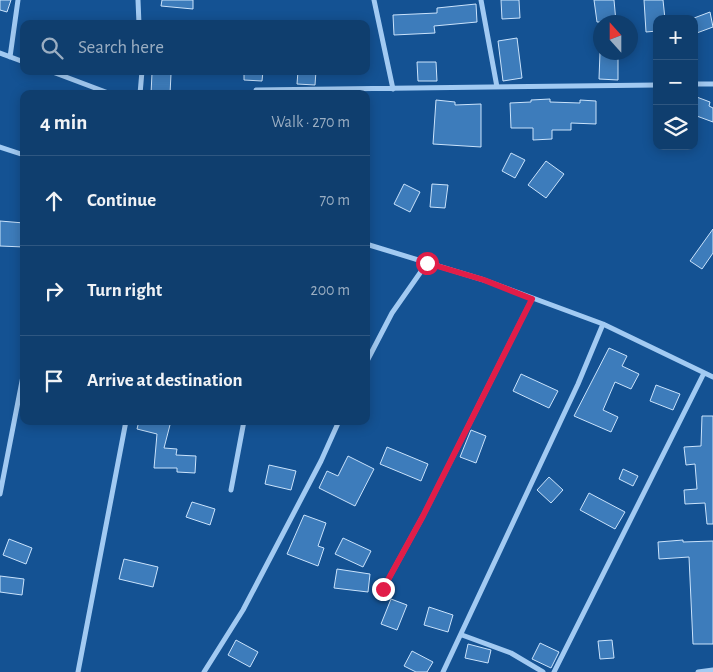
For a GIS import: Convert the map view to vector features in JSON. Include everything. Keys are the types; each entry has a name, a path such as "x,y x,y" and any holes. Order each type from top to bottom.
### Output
{"street":[{"path":"10,56 18,0"},
{"path":"138,0 139,20"},
{"path":"374,0 393,89"},
{"path":"481,0 496,87"},
{"path":"0,53 20,60"},
{"path":"61,75 100,90"},
{"path":"140,90 142,75"},
{"path":"698,84 713,84"},
{"path":"256,90 653,85"},
{"path":"0,147 20,154"},
{"path":"370,245 484,280 603,324 713,377"},
{"path":"370,355 392,313 427,263"},
{"path":"383,589 423,516 532,299"},
{"path":"443,672 462,635 603,324"},
{"path":"554,672 704,372"},
{"path":"0,494 20,392"},
{"path":"78,672 125,425"},
{"path":"231,490 243,425"},
{"path":"204,672 243,610 321,461 337,425"},
{"path":"462,635 511,653 543,672"},
{"path":"698,672 713,670"}],"building":[{"path":"0,0 11,0 7,12 0,10"},
{"path":"162,0 193,0 193,9 161,6"},
{"path":"501,0 519,0 520,18 502,19"},
{"path":"594,0 614,0 615,15 596,15"},
{"path":"644,0 663,0 665,15 653,15 653,31 646,32"},
{"path":"476,4 477,22 434,26 435,33 394,35 393,15 437,13 437,8"},
{"path":"710,12 713,27 698,33 698,16"},
{"path":"517,38 522,78 503,81 498,41"},
{"path":"600,60 618,60 618,80 599,79"},
{"path":"417,62 436,62 437,81 418,81"},
{"path":"152,75 171,75 170,90 151,90"},
{"path":"244,75 263,75 262,81 244,80"},
{"path":"298,75 316,75 315,85 297,84"},
{"path":"698,98 710,102 709,106 713,108 713,122 698,116"},
{"path":"550,99 550,102 580,103 580,100 596,101 596,124 571,123 571,130 552,130 552,139 533,140 533,128 511,128 510,103"},
{"path":"436,100 455,102 455,105 481,104 481,147 433,144"},
{"path":"511,153 525,160 515,178 502,171"},
{"path":"546,161 564,174 546,198 528,185"},
{"path":"404,184 420,192 410,212 394,204"},
{"path":"432,184 448,185 445,208 430,207"},
{"path":"0,221 20,223 20,247 0,246"},
{"path":"713,229 713,253 702,269 690,261"},
{"path":"609,348 627,356 622,366 639,374 631,389 615,382 603,410 618,417 611,432 574,416"},
{"path":"521,374 558,391 549,408 513,391"},
{"path":"656,385 680,394 673,410 650,401"},
{"path":"702,416 713,416 713,524 707,524 705,503 685,504 684,490 697,489 695,464 686,465 684,447 701,446"},
{"path":"138,425 170,425 164,448 177,449 176,455 196,456 195,473 177,472 177,468 154,468 157,434 137,429"},
{"path":"471,430 486,436 476,463 460,457"},
{"path":"387,447 428,464 421,481 380,464"},
{"path":"348,456 374,469 355,506 319,488 327,471 338,476"},
{"path":"269,465 296,471 291,490 265,484"},
{"path":"623,469 638,476 633,486 619,479"},
{"path":"549,477 563,490 551,503 537,490"},
{"path":"589,493 625,512 615,529 580,510"},
{"path":"192,502 215,509 210,525 186,517"},
{"path":"304,515 326,523 318,546 324,548 318,566 287,554"},
{"path":"343,538 371,551 363,567 335,554"},
{"path":"9,539 32,548 26,564 3,555"},
{"path":"683,540 683,542 713,541 713,644 693,644 689,557 659,559 658,542"},
{"path":"124,559 158,567 153,587 119,579"},
{"path":"337,569 370,574 368,592 334,588"},
{"path":"0,576 24,579 22,595 0,592"},
{"path":"391,599 407,605 397,630 381,624"},
{"path":"429,607 453,615 448,632 424,625"},
{"path":"236,640 258,652 250,667 228,655"},
{"path":"612,640 614,658 600,659 598,641"},
{"path":"540,643 559,652 551,668 532,659"},
{"path":"468,644 491,650 488,663 465,658"},
{"path":"412,651 433,662 427,672 416,672 404,666"}],"route":[{"path":"383,589 423,516 532,299 484,280 427,263"}]}
